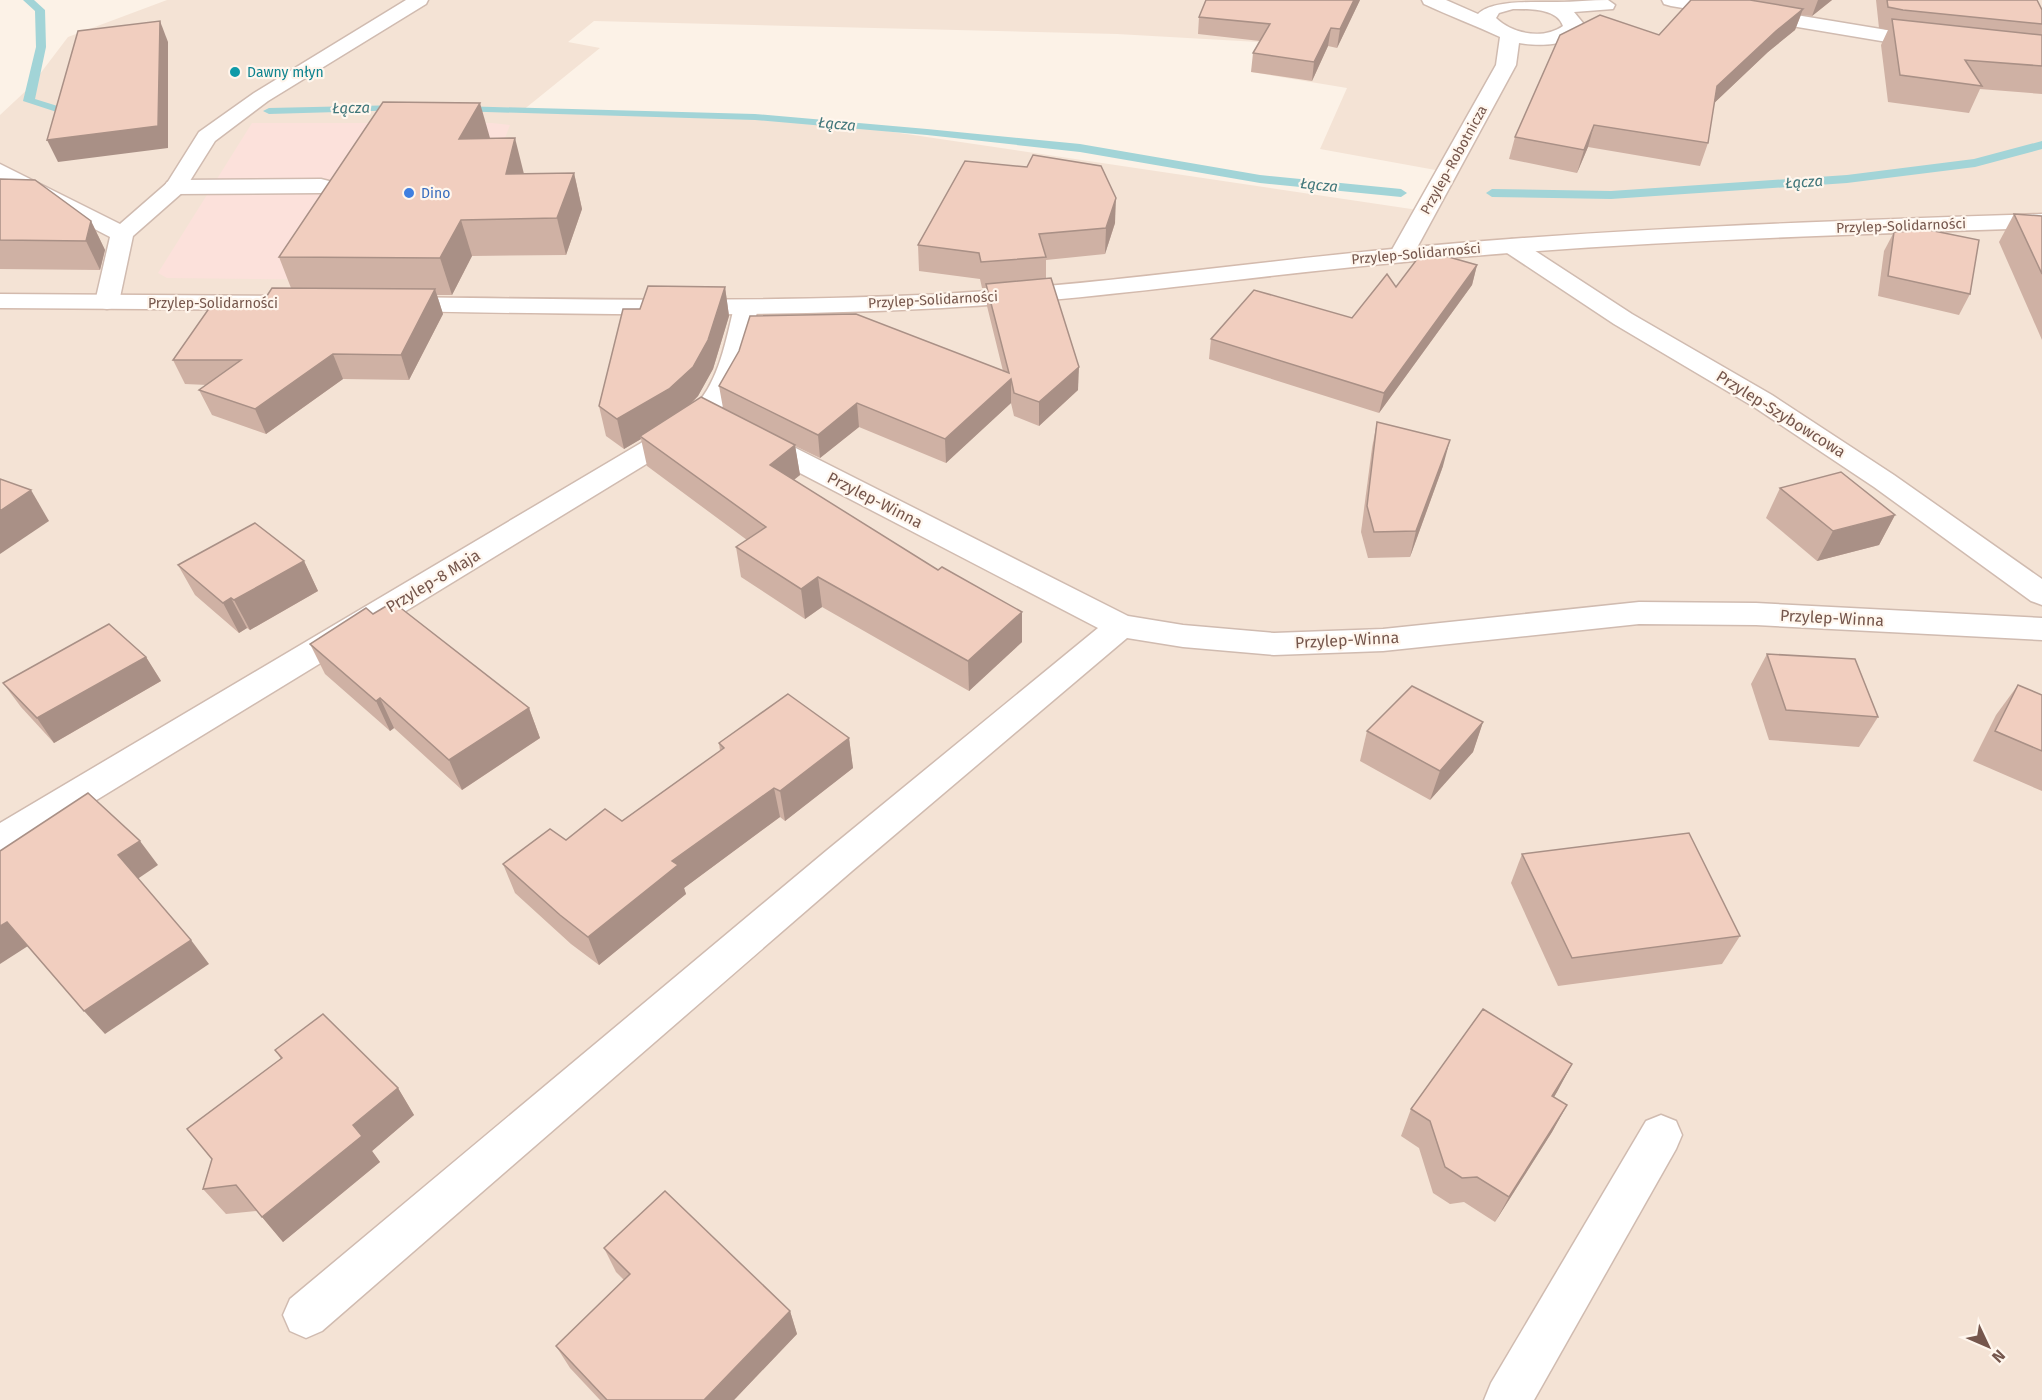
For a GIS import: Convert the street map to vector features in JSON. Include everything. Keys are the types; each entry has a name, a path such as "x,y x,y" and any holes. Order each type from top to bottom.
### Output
{"street":[{"path":"106,302 122,234 175,187 207,137 261,97 419,0"},
{"path":"1431,0 1463,16 1510,34 1549,38"},
{"path":"1671,0 1894,39 1950,46"},
{"path":"1491,25 1486,19 1487,14 1506,2 1553,8 1610,3"},
{"path":"1553,8 1569,17 1573,23 1610,3"},
{"name":"Przylep-Robotnicza","path":"1506,65 1549,38 1568,32 1573,23"},
{"name":"Przylep-Robotnicza","path":"1401,255 1506,65 1510,34"},
{"path":"0,171 122,234"},
{"path":"175,187 321,186"},
{"name":"Przylep-Solidarności","path":"366,304 746,307 945,300 1031,294 1401,255 1512,246 1840,228 2042,221"},
{"name":"Przylep-Szybowcowa","path":"1512,246 1623,319 1773,407 1884,481 2042,594"},
{"name":"Przylep-Solidarności","path":"0,301 331,303"},
{"name":"Przylep-8 Maja","path":"0,842 651,449 722,421 720,389 730,366 746,307"},
{"name":"Przylep-Winna","path":"722,421 1121,626 1183,636 1274,644 1383,640 1639,613 1756,614 2042,629"},
{"path":"306,1315 839,861 1121,626"},
{"path":"1508,1400 1661,1135"}],"shaded area":[{"path":"167,0 2042,0 2042,1400 0,1400 0,115 30,87 68,37","holes":["594,21 1117,34 1258,42 1251,72 1347,88 1320,149 1441,171 1418,210 832,123 715,114 522,111 600,48 568,42"]},
{"path":"252,123 492,123 510,125 450,281 167,278 158,273"}],"building":[{"path":"1206,0 1354,0 1340,29 1331,28 1314,62 1253,53 1270,24 1199,17"},
{"path":"1691,0 1750,0 1803,9 1717,86 1708,143 1594,125 1584,150 1515,137 1560,35 1600,15 1659,35"},
{"path":"1887,0 2037,0 2042,10 2042,24 1903,10 1888,7"},
{"path":"1892,19 2042,35 2042,66 1965,60 1982,86 1900,75"},
{"path":"160,21 158,126 47,140 78,31"},
{"path":"383,102 480,103 459,139 515,138 506,174 574,173 557,218 461,220 440,258 279,257"},
{"path":"1033,155 1101,166 1116,198 1106,228 1039,234 1046,257 981,262 979,253 918,245 965,161 1027,167"},
{"path":"0,179 35,180 91,221 86,241 0,240"},
{"path":"2014,214 2042,216 2042,274"},
{"path":"1929,230 1979,240 1970,294 1888,276 1894,232"},
{"path":"1424,250 1477,265 1384,393 1211,339 1254,290 1352,318 1387,274 1396,287"},
{"path":"1051,278 1079,367 1039,402 1014,393 1011,379 945,439 857,403 818,435 719,386 739,351 750,316 856,314 1009,373 986,284"},
{"path":"648,286 725,287 708,340 693,367 669,389 617,419 599,406 623,309 640,309"},
{"path":"272,288 435,289 401,355 333,354 255,409 199,390 241,360 173,360 210,307 259,308"},
{"path":"701,397 795,445 770,465 938,570 942,567 1022,612 968,661 818,577 801,589 736,547 766,527 640,436"},
{"path":"1377,422 1450,440 1416,531 1374,532 1367,506"},
{"path":"1841,472 1895,515 1833,531 1780,488"},
{"path":"0,479 31,490 0,511"},
{"path":"255,523 304,561 234,600 231,598 223,603 178,565"},
{"path":"393,602 529,708 449,760 380,698 376,701 310,644 366,608 373,614"},
{"path":"109,624 146,657 37,718 3,683"},
{"path":"1767,654 1855,659 1878,717 1786,710"},
{"path":"2018,685 2042,695 2042,751 1995,731"},
{"path":"1412,686 1483,722 1440,771 1367,731"},
{"path":"788,694 849,738 780,791 774,788 672,861 678,865 588,937 503,864 550,829 566,840 605,809 622,821 724,748 719,743"},
{"path":"88,793 140,841 118,855 191,940 84,1011 7,922 0,926 0,851"},
{"path":"1689,833 1740,936 1572,958 1522,854"},
{"path":"1483,1009 1572,1064 1552,1096 1567,1105 1509,1197 1477,1177 1462,1178 1445,1167 1430,1121 1411,1109"},
{"path":"323,1014 398,1088 353,1125 362,1136 262,1217 236,1185 203,1189 212,1159 187,1129 282,1058 275,1050"},
{"path":"665,1191 790,1311 704,1400 607,1400 556,1346 630,1274 604,1248"}],"waterway":[{"name":"Łącza","path":"28,0 40,10 41,47 29,101 76,115"},
{"name":"Łącza","path":"269,111 402,108"},
{"name":"Łącza","path":"459,109 755,117 927,132 1080,148 1260,179 1401,193"},
{"name":"Łącza","path":"1492,193 1611,195 1847,179 1975,163 2042,145"}],"place":[{"name":"Dawny młyn","path":"235,72"},
{"name":"Dino","path":"409,193"}]}
